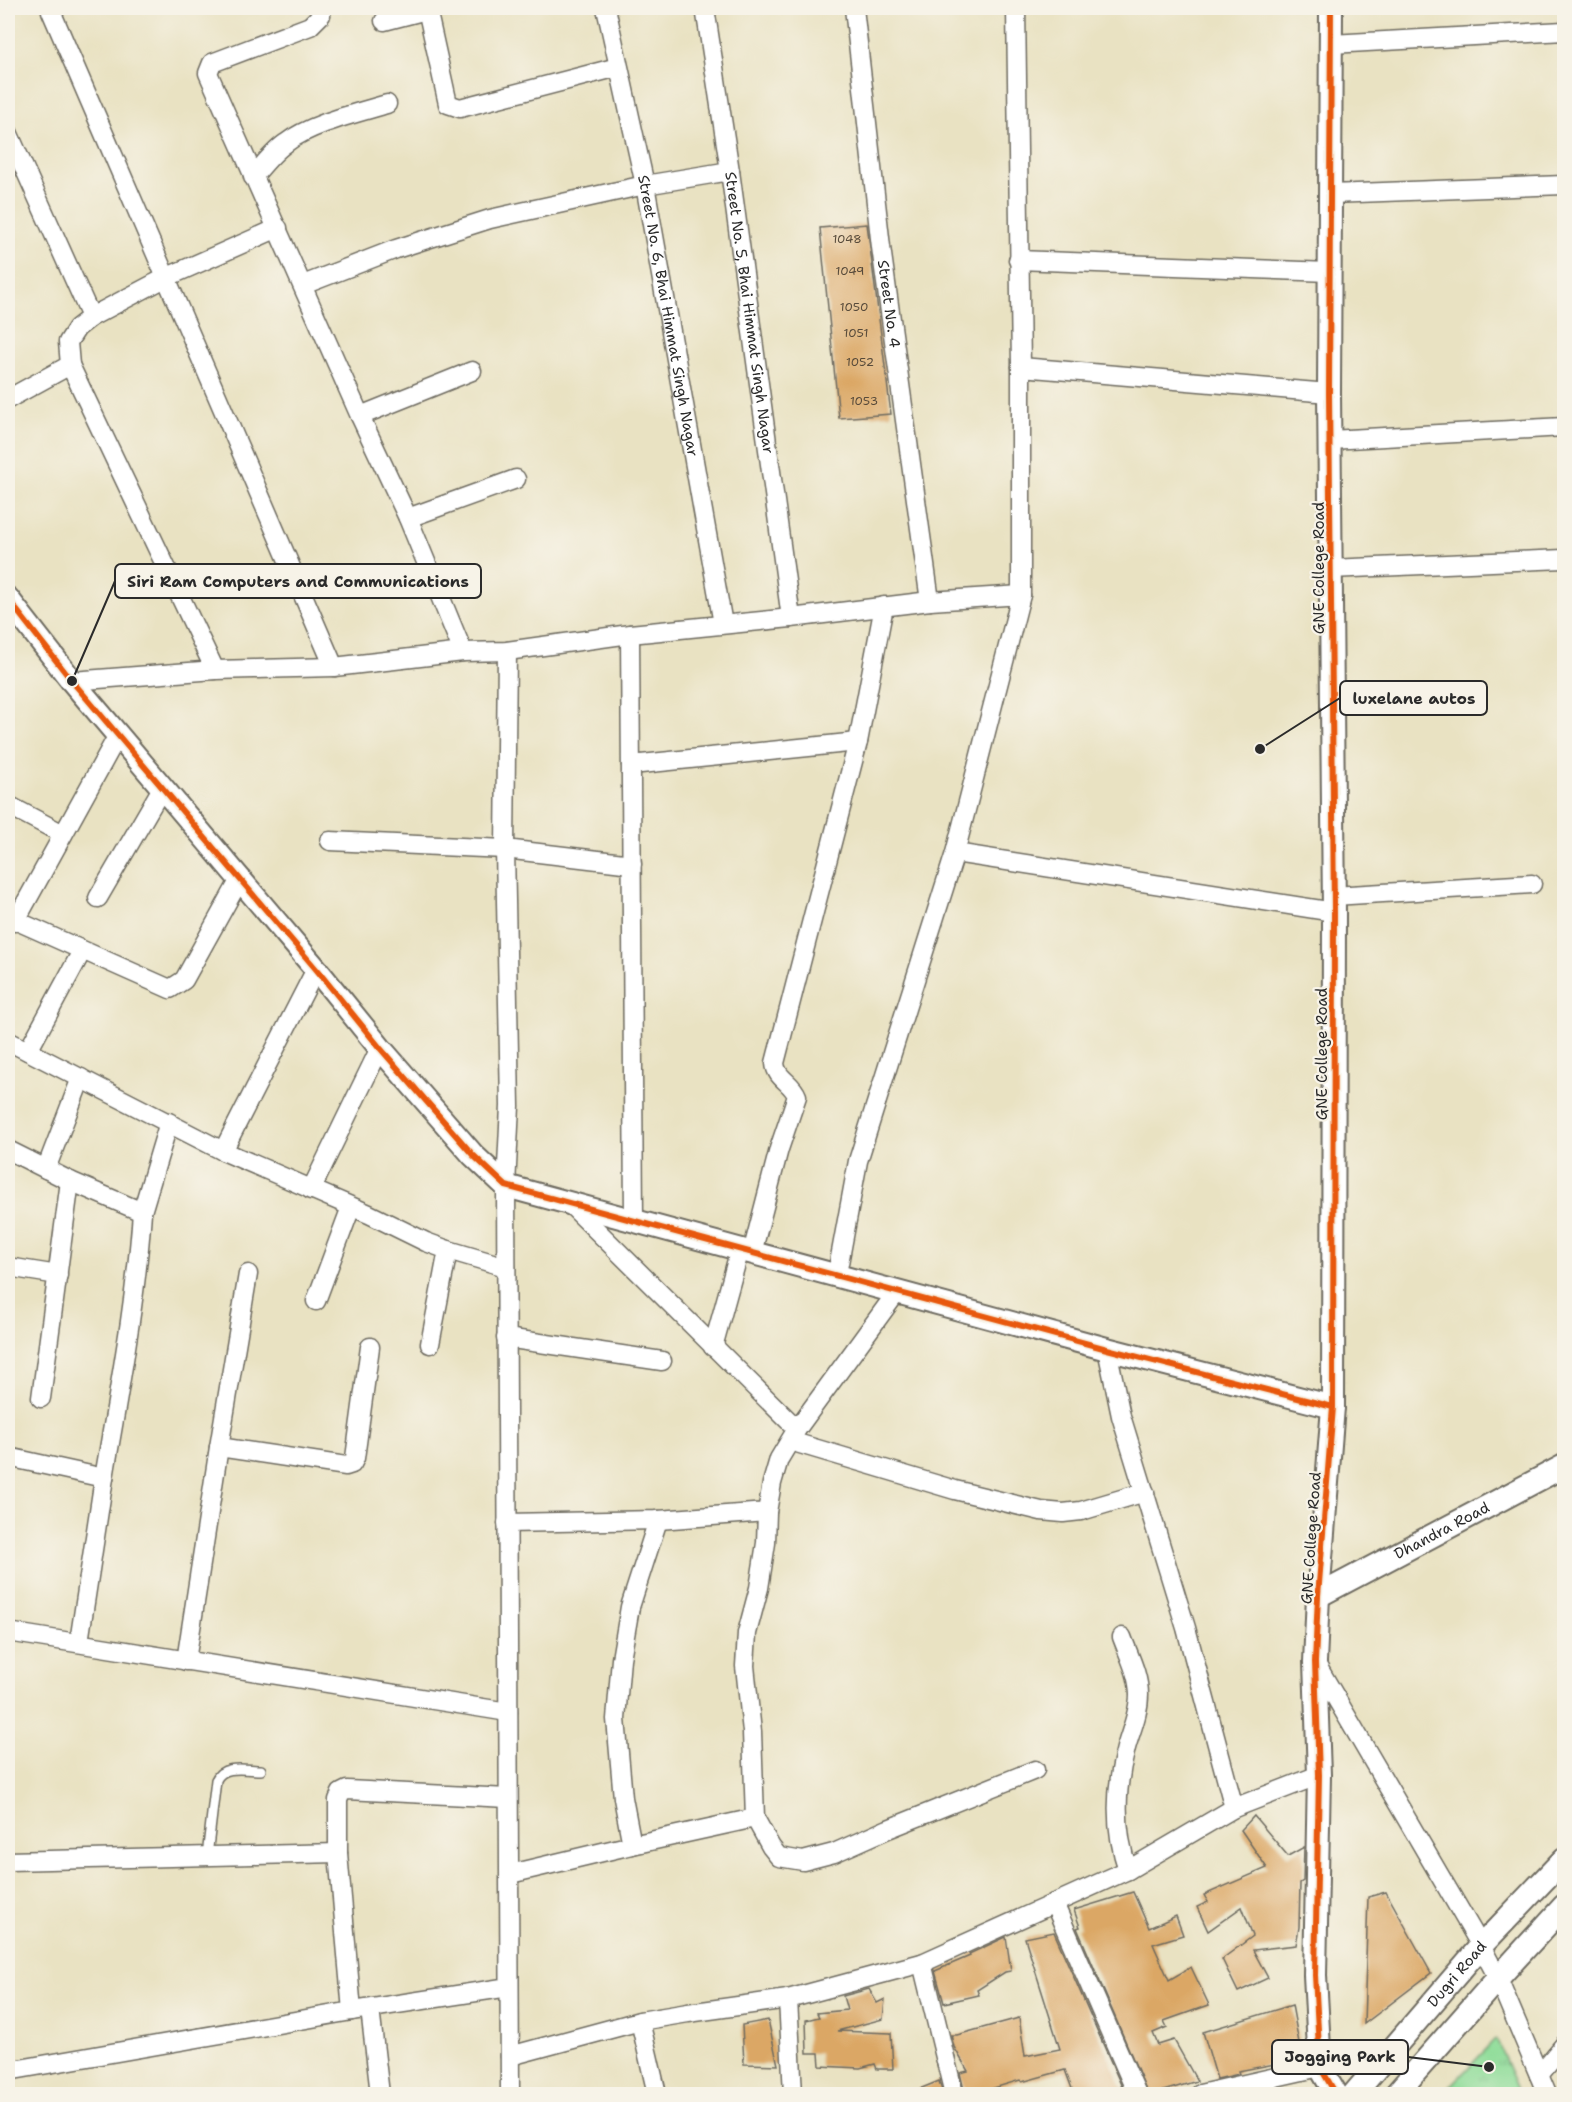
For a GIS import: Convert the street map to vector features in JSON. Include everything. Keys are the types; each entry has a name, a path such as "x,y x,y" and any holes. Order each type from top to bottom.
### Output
{"street":[{"path":"322,8 321,15 310,26 212,63 207,73 408,518 463,652"},
{"path":"384,21 430,8 448,104 453,107 460,108 618,67"},
{"name":"Street No. 6, Bhai Himmat Singh Nagar","path":"606,8 645,185 723,624"},
{"name":"Street No. 5, Bhai Himmat Singh Nagar","path":"705,8 730,171 791,618"},
{"name":"Street No. 4","path":"854,8 880,248 930,601"},
{"path":"837,1274 858,1161 955,853 1021,595 1021,367 1016,8"},
{"name":"GNE College Road","path":"1331,8 1329,393 1334,904 1333,1407 1315,1662 1319,1775 1315,1975 1320,2067 1336,2094"},
{"path":"51,10 334,667"},
{"path":"1331,44 1564,31"},
{"path":"253,177 271,155 288,141 343,118 387,104"},
{"path":"8,132 91,317"},
{"path":"303,285 396,249 480,222 645,185 730,171"},
{"path":"1330,194 1564,185"},
{"path":"215,670 70,365 68,342 77,328 91,317 165,278 278,228"},
{"path":"1018,260 1329,272"},
{"path":"8,399 70,365"},
{"path":"1021,367 1329,393"},
{"path":"360,416 472,371"},
{"path":"1330,440 1564,427"},
{"path":"408,518 516,479"},
{"path":"1330,568 1564,559"},
{"path":"72,681 215,670 334,667 463,652 507,651 630,634 930,601 1021,595"},
{"path":"8,599 72,681 380,1048 473,1155 506,1186 1107,1349 1333,1407"},
{"path":"713,1347 797,1096 778,1074 775,1063 858,742 884,606"},
{"path":"630,634 634,1219"},
{"path":"507,651 505,849 510,1106 506,1186 506,1338 510,2094"},
{"path":"118,735 63,834 11,920 170,989 184,980 240,879"},
{"path":"631,765 858,742"},
{"path":"98,898 162,788"},
{"path":"8,806 63,834"},
{"path":"330,840 505,849 632,864"},
{"path":"955,853 1334,904 1532,884"},
{"path":"28,1051 82,951"},
{"path":"223,1151 316,969"},
{"path":"8,1041 223,1151 448,1251 506,1267"},
{"path":"311,1190 380,1048"},
{"path":"46,1169 81,1078"},
{"path":"79,1642 132,1317 142,1212 169,1122"},
{"path":"8,1150 70,1181 142,1212"},
{"path":"41,1398 70,1181"},
{"path":"570,1204 713,1347 794,1435 955,1490 1041,1511 1063,1513 1081,1511 1145,1492"},
{"path":"316,1301 351,1207"},
{"path":"430,1344 448,1251"},
{"path":"8,1267 58,1275"},
{"path":"186,1660 248,1274"},
{"path":"897,1292 794,1435 779,1459 772,1483 759,1588 747,1633 745,1666 752,1732 755,1818 779,1857 802,1861 834,1853 1035,1770"},
{"path":"506,1338 662,1361"},
{"path":"219,1447 346,1466 352,1464 355,1458 369,1347"},
{"path":"1107,1349 1121,1416 1186,1628 1234,1808"},
{"path":"8,1457 104,1478"},
{"name":"Dhandra Road","path":"1318,1596 1564,1466"},
{"path":"507,1522 658,1520 767,1512"},
{"path":"632,1845 623,1798 616,1719 621,1659 630,1607 658,1520"},
{"path":"8,1632 508,1712"},
{"path":"1122,1638 1136,1672 1140,1693 1120,1773 1118,1799 1120,1849 1128,1870"},
{"path":"1315,1662 1481,1946 1498,1978 1547,2094"},
{"path":"510,2056 640,2021 788,1999 922,1963 1128,1870 1234,1808 1319,1775"},
{"path":"380,2094 361,2010 338,1853 340,1793 346,1790 508,1797"},
{"path":"510,1874 755,1818"},
{"path":"8,1861 338,1853"},
{"name":"Dugri Road","path":"1354,2094 1481,1946 1564,1859"},
{"path":"1054,1903 1137,2094"},
{"path":"1396,2094 1564,1906"},
{"path":"922,1963 954,2094"},
{"path":"8,2071 509,1987"},
{"path":"788,1999 793,2094"},
{"path":"640,2021 657,2094"},
{"path":"1539,2075 1564,2045"},
{"path":"1539,2075 1564,2064"},
{"path":"1200,2094 1320,2067"}],"lane":[{"path":"207,1856 218,1775 225,1770 261,1770"}],"green space":[{"path":"1496,2039 1520,2094 1443,2094"}],"building":[{"path":"867,224 891,414 839,418 820,228"},
{"path":"1254,1816 1288,1856 1304,1847 1299,1927 1296,1945 1253,1950 1268,1978 1238,1992 1222,1959 1253,1936 1242,1907 1208,1931 1197,1907 1208,1902 1204,1895 1267,1868 1241,1830"},
{"path":"1133,1892 1149,1928 1176,1916 1183,1935 1153,1944 1169,1980 1191,1967 1209,2005 1164,2021 1167,2027 1153,2033 1158,2045 1174,2040 1197,2081 1153,2094 1148,2094 1077,1928 1080,1927 1074,1910"},
{"path":"1386,1892 1431,1973 1364,2024 1368,1897"},
{"path":"1054,1932 1125,2094 1074,2094 1065,2070 1022,2082 1020,2080 974,2094 965,2094 960,2073 968,2071 954,2047 951,2035 1019,2018 1025,2056 1060,2049 1025,1938"},
{"path":"1006,1937 1011,1971 1005,1972 977,1990 979,1995 944,2003 935,1971"},
{"path":"869,1989 877,2003 885,1999 883,2019 837,2031 891,2033 893,2069 877,2069 875,2064 860,2068 820,2066 819,2053 807,2053 806,2020 819,2017 817,2013 847,2010 843,1996"},
{"path":"1292,2005 1302,2059 1238,2071 1239,2074 1217,2079 1203,2032"},
{"path":"768,2020 778,2065 744,2064 742,2025"},
{"path":"939,2081 943,2094 907,2094"}],"cycle path":[{"path":"1331,8 1329,393 1334,912 1333,1407 1315,1662 1319,1775 1315,1975 1320,2067 1336,2094"},
{"path":"8,599 72,681 380,1048 473,1155 506,1186 1107,1349 1333,1407"}],"place":[{"name":"Siri Ram Computers and Communications","path":"72,681"},
{"name":"luxelane autos","path":"1260,749"},
{"name":"Jogging Park","path":"1489,2067"}]}
